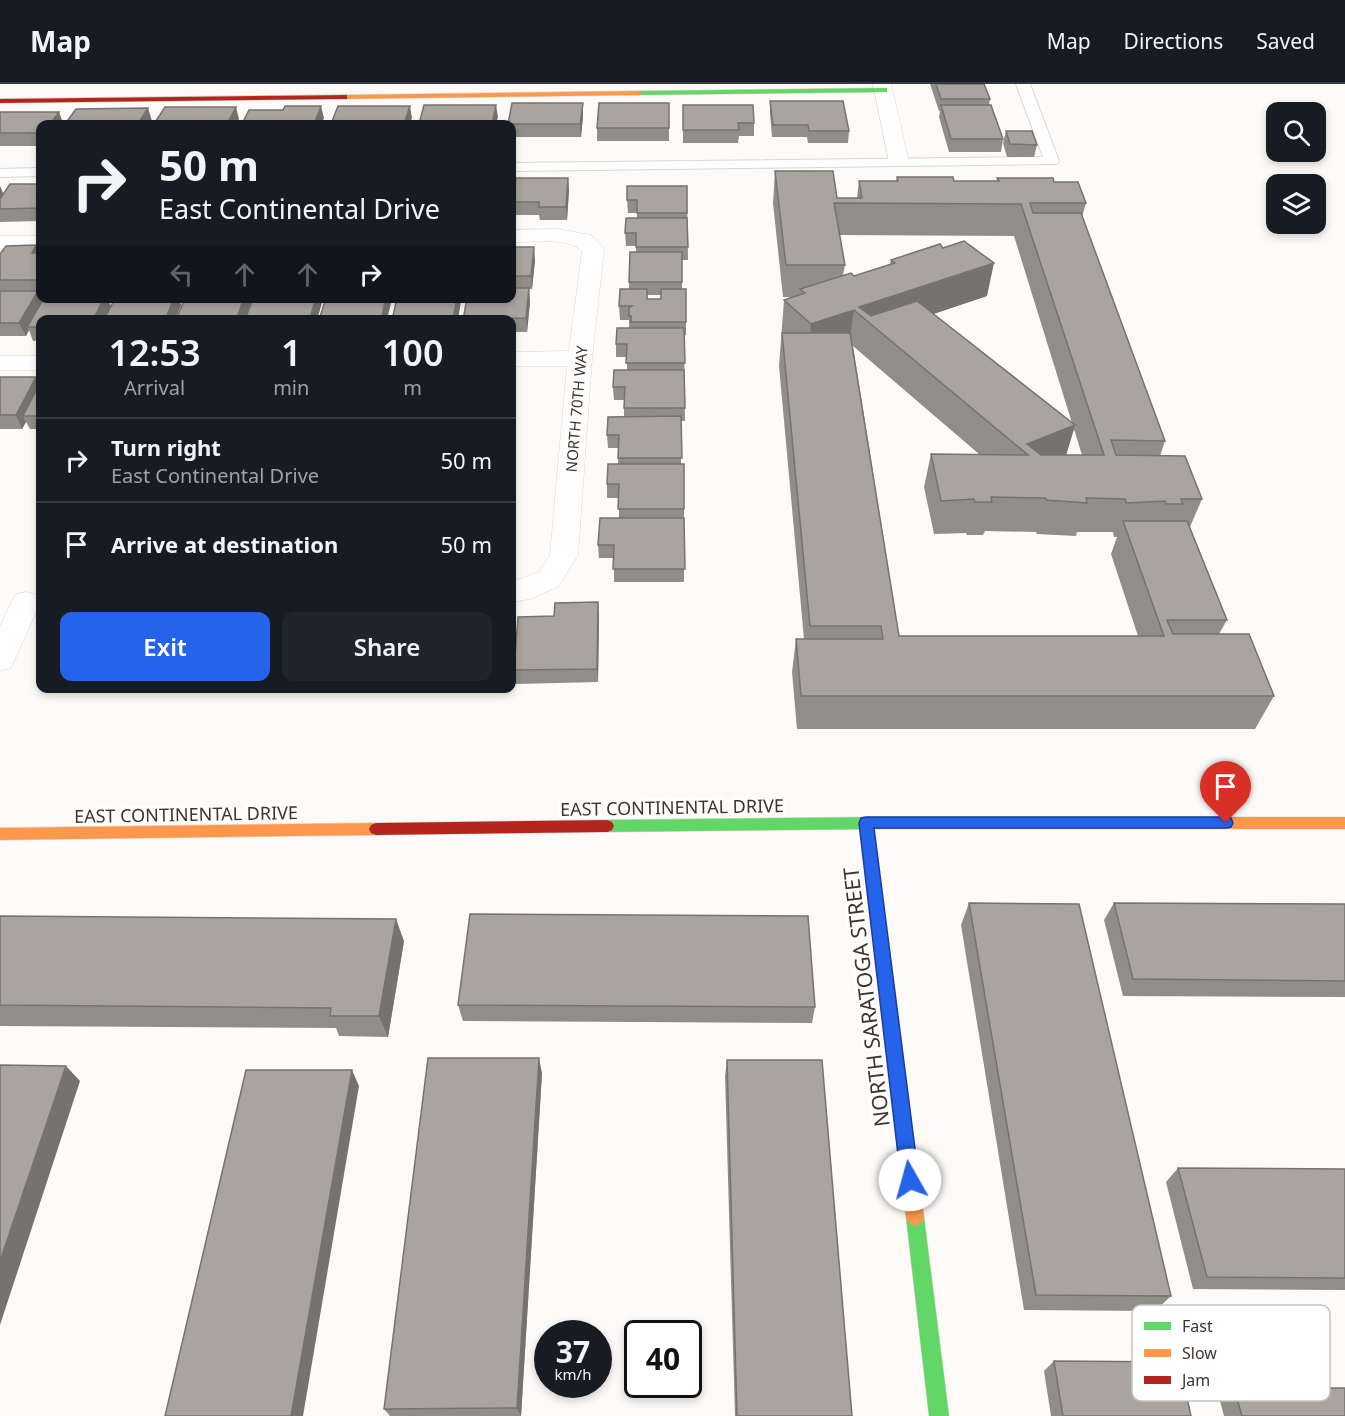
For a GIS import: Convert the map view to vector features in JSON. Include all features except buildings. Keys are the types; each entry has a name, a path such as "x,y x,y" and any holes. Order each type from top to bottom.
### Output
{"street":[{"path":"0,100 883,87 899,162"},
{"name":"NORTH 70TH WAY","path":"516,236 557,236 583,240 593,249 580,358 564,555 549,579 516,592"},
{"path":"0,243 36,242"},
{"path":"516,359 580,358"},
{"path":"0,363 36,363"},
{"path":"0,660 22,602"},
{"name":"EAST CONTINENTAL DRIVE","path":"0,834 866,823 1345,823"},
{"name":"NORTH SARATOGA STREET","path":"866,823 939,1416"}],"lane":[{"path":"516,167 1052,161 1023,84"},
{"path":"0,173 36,172"}],"traffic: fast":[{"path":"638,93 884,90"},
{"path":"607,826 879,823"},
{"path":"915,1217 939,1416"}],"traffic: slow":[{"path":"344,97 638,93"},
{"path":"866,823 915,1217"},
{"path":"879,823 1345,823"},
{"path":"0,834 376,829"}],"traffic: jam":[{"path":"0,101 344,97"},
{"path":"376,829 607,826"}],"route":[{"path":"910,1180 866,823 1226,823"}]}
